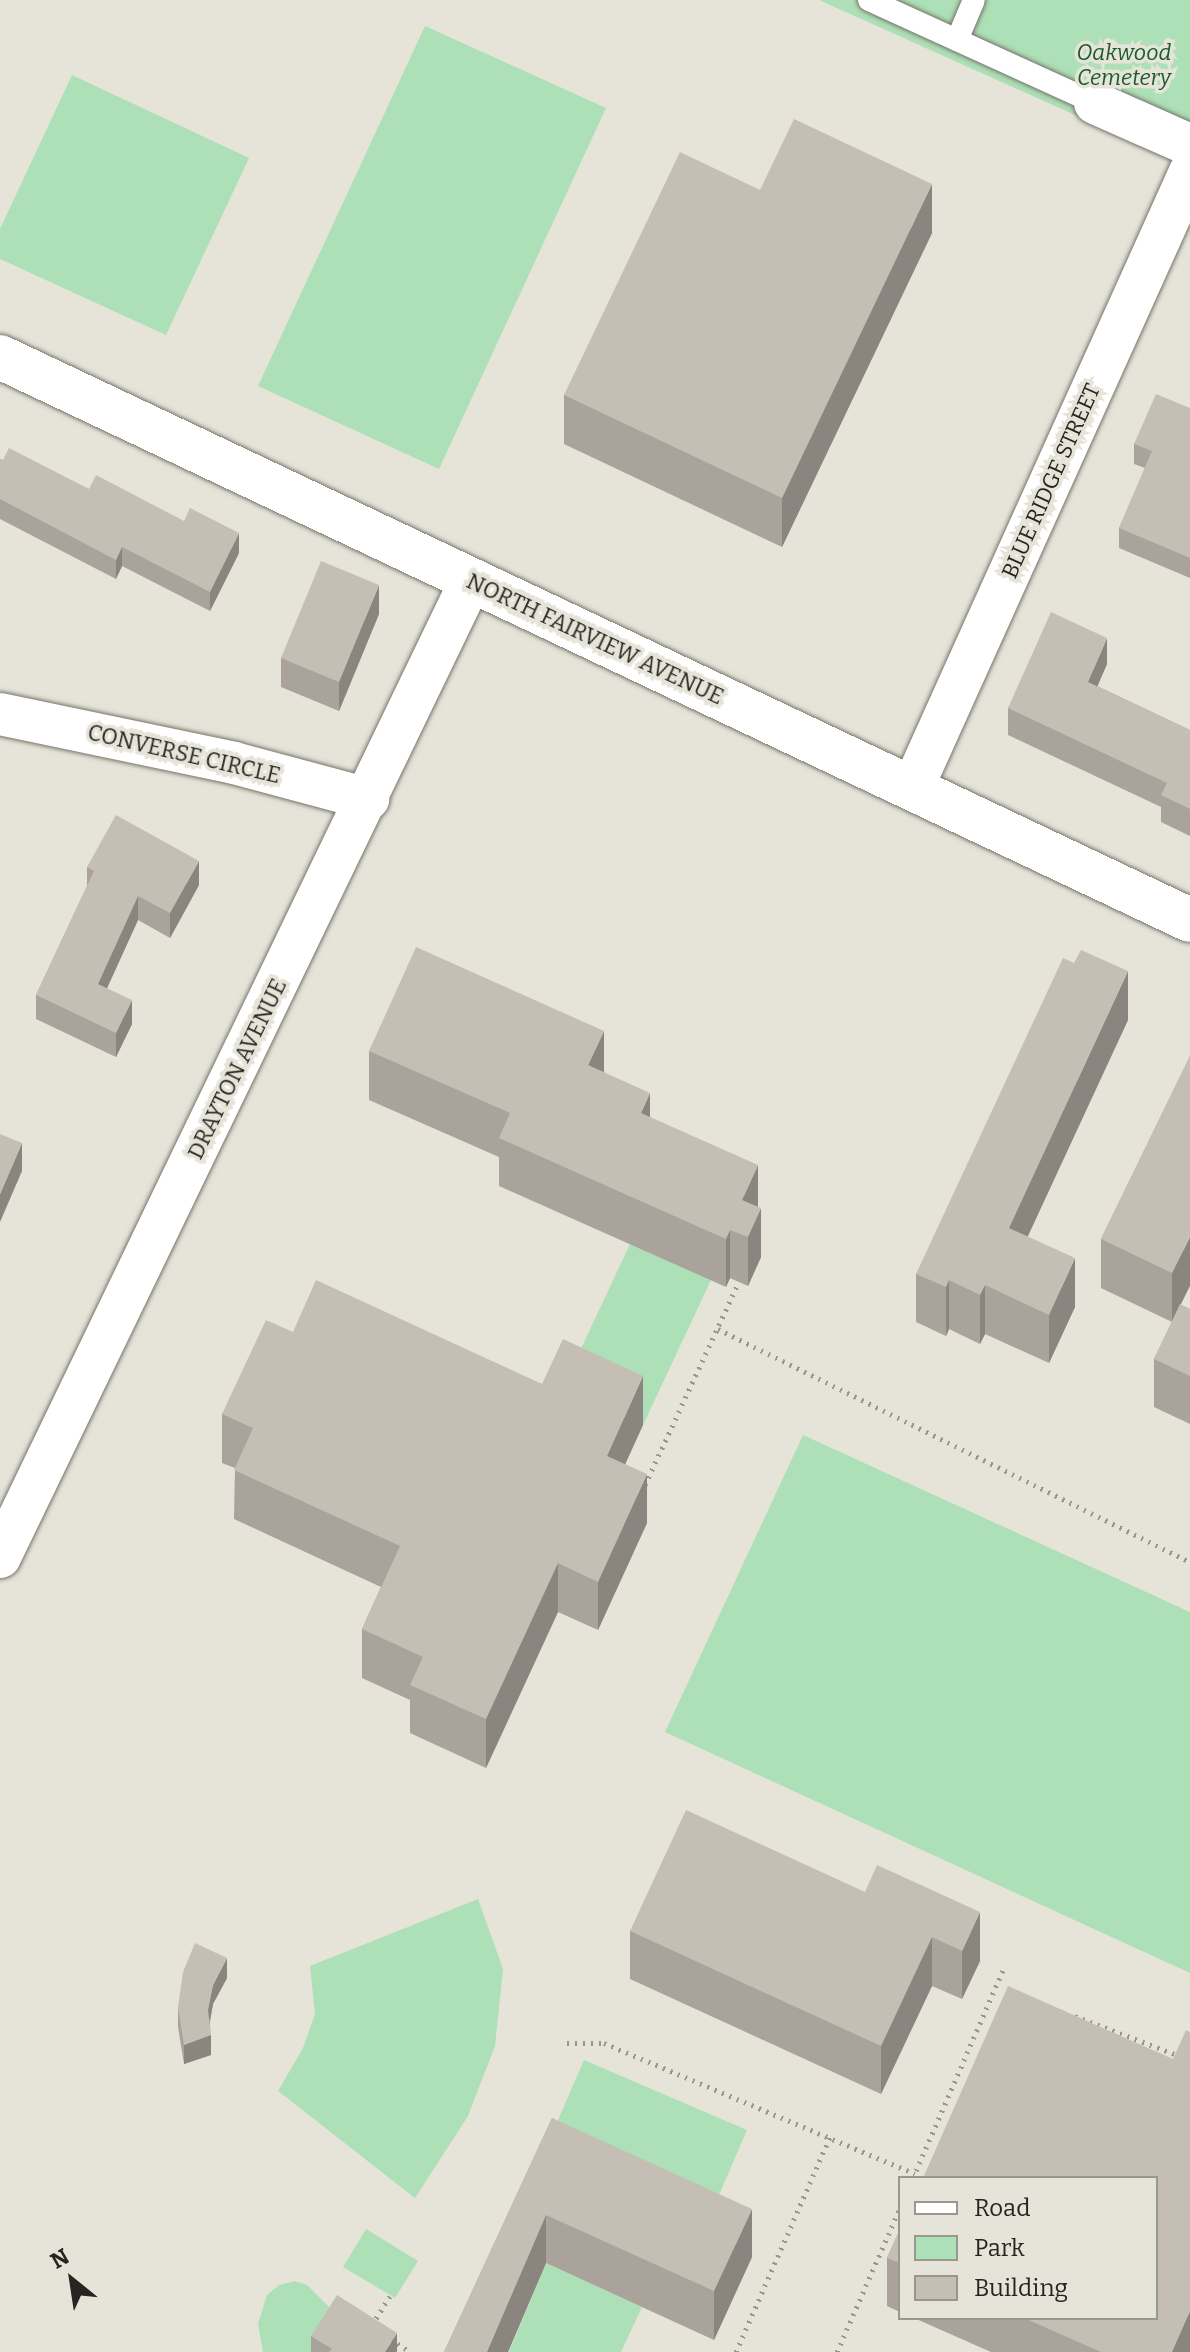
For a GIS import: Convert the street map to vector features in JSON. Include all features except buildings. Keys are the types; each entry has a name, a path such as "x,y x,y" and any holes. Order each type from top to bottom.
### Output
{"street":[{"path":"1095,103 1190,145"},
{"name":"BLUE RIDGE STREET","path":"912,789 1190,172"},
{"name":"NORTH FAIRVIEW AVENUE","path":"0,357 1190,920"},
{"name":"DRAYTON AVENUE","path":"0,1557 471,580"},
{"name":"CONVERSE CIRCLE","path":"0,714 234,763 368,799"}],"lane":[{"path":"869,0 1095,103"},
{"path":"957,40 974,0"}],"path":[{"path":"645,1487 739,1282"},
{"path":"718,1329 1190,1562"},
{"path":"567,2043 604,2043 830,2137 914,2176 1004,1968"},
{"path":"997,1985 1010,1991"},
{"path":"1064,2012 1190,2060"},
{"path":"736,2352 830,2137"},
{"path":"837,2352 898,2213"},
{"path":"371,2326 390,2296"},
{"path":"360,2319 410,2352"}],"green space":[{"name":"Oakwood Cemetery","path":"819,0 1190,0 1190,167 1173,159"},
{"path":"425,26 606,108 439,469 258,386"},
{"path":"72,75 249,158 166,335 0,259 0,229"},
{"path":"630,1244 711,1280 643,1425 563,1387"},
{"path":"803,1435 1190,1612 1190,1973 665,1732"},
{"path":"478,1899 503,1969 495,2046 468,2116 415,2198 278,2091 303,2048 315,2014 310,1966"},
{"path":"584,2060 747,2130 712,2211 549,2141"},
{"path":"366,2229 418,2261 395,2298 343,2267"},
{"path":"546,2263 642,2307 621,2352 509,2352"},
{"path":"295,2281 307,2285 337,2315 313,2352 263,2352 258,2324 267,2295 279,2285"}]}
